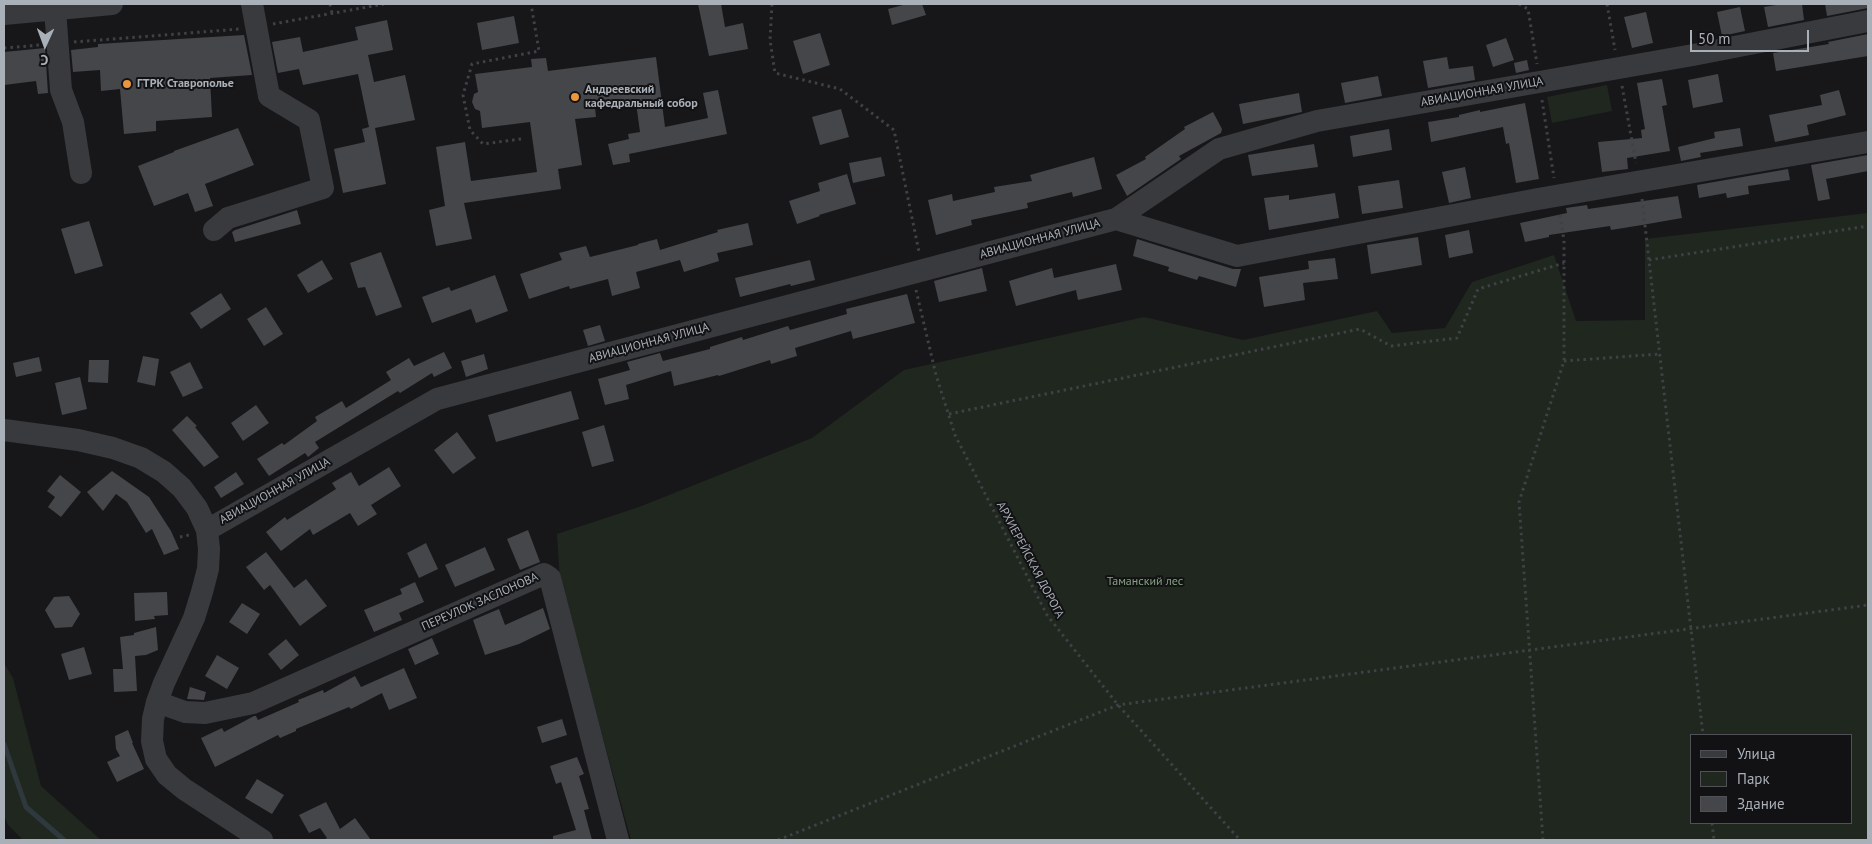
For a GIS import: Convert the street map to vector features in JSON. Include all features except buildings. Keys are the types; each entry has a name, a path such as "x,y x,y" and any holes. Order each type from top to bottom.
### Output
{"street":[{"path":"4,14 81,5 112,4"},
{"path":"214,230 228,218 323,188 309,120 269,96 252,4"},
{"path":"55,9 61,90 72,122 81,173"},
{"name":"АВИАЦИОННАЯ УЛИЦА","path":"207,530 437,400 1116,219 1219,149 1317,121 1618,68 1868,21"},
{"name":"АВИАЦИОННАЯ УЛИЦА","path":"1116,219 1237,256 1557,196 1868,142"},
{"path":"4,430 78,440 113,448 141,458 164,472 182,488 197,508 207,530 209,549 208,569 194,618 157,702 153,719 152,741 156,759 167,775 184,789 262,840"},
{"name":"ПЕРЕУЛОК ЗАСЛОНОВА","path":"157,702 185,712 205,713 253,703 544,574 550,578 618,840"}],"path":[{"path":"330,4 332,13"},
{"path":"4,48 256,27 384,4"},
{"path":"522,139 482,144 470,130 463,95 472,64 539,51 531,4"},
{"name":"АРХИЕРЕЙСКАЯ ДОРОГА","path":"772,4 770,40 774,73 840,89 894,130 923,321 936,375 956,435 1047,615 1118,705 1240,840"},
{"path":"1519,4 1528,9 1564,241 1564,361 1519,502 1543,840"},
{"path":"1607,4 1639,182 1703,734"},
{"path":"1649,260 1868,226"},
{"path":"949,414 1360,329 1391,346 1457,338 1478,289 1564,263"},
{"path":"1564,361 1660,354"},
{"path":"778,840 1118,705 1868,605"},
{"path":"1712,824 1714,840"}],"green space":[{"path":"1607,85 1612,111 1552,123 1547,97"},
{"name":"Таманский лес","path":"1868,213 1868,840 631,840 560,581 557,534 639,507 812,438 904,370 1144,317 1243,340 1377,311 1392,333 1445,328 1472,282 1554,255 1576,321 1645,320 1645,239"},
{"path":"4,663 13,678 41,786 101,840 23,840 8,825 4,816"}],"waterway":[{"path":"4,744 26,807 64,840"}],"place":[{"name":"ГТРК Ставрополье","path":"127,84"},
{"name":"Андреевский кафедральный собор","path":"575,97"}]}
